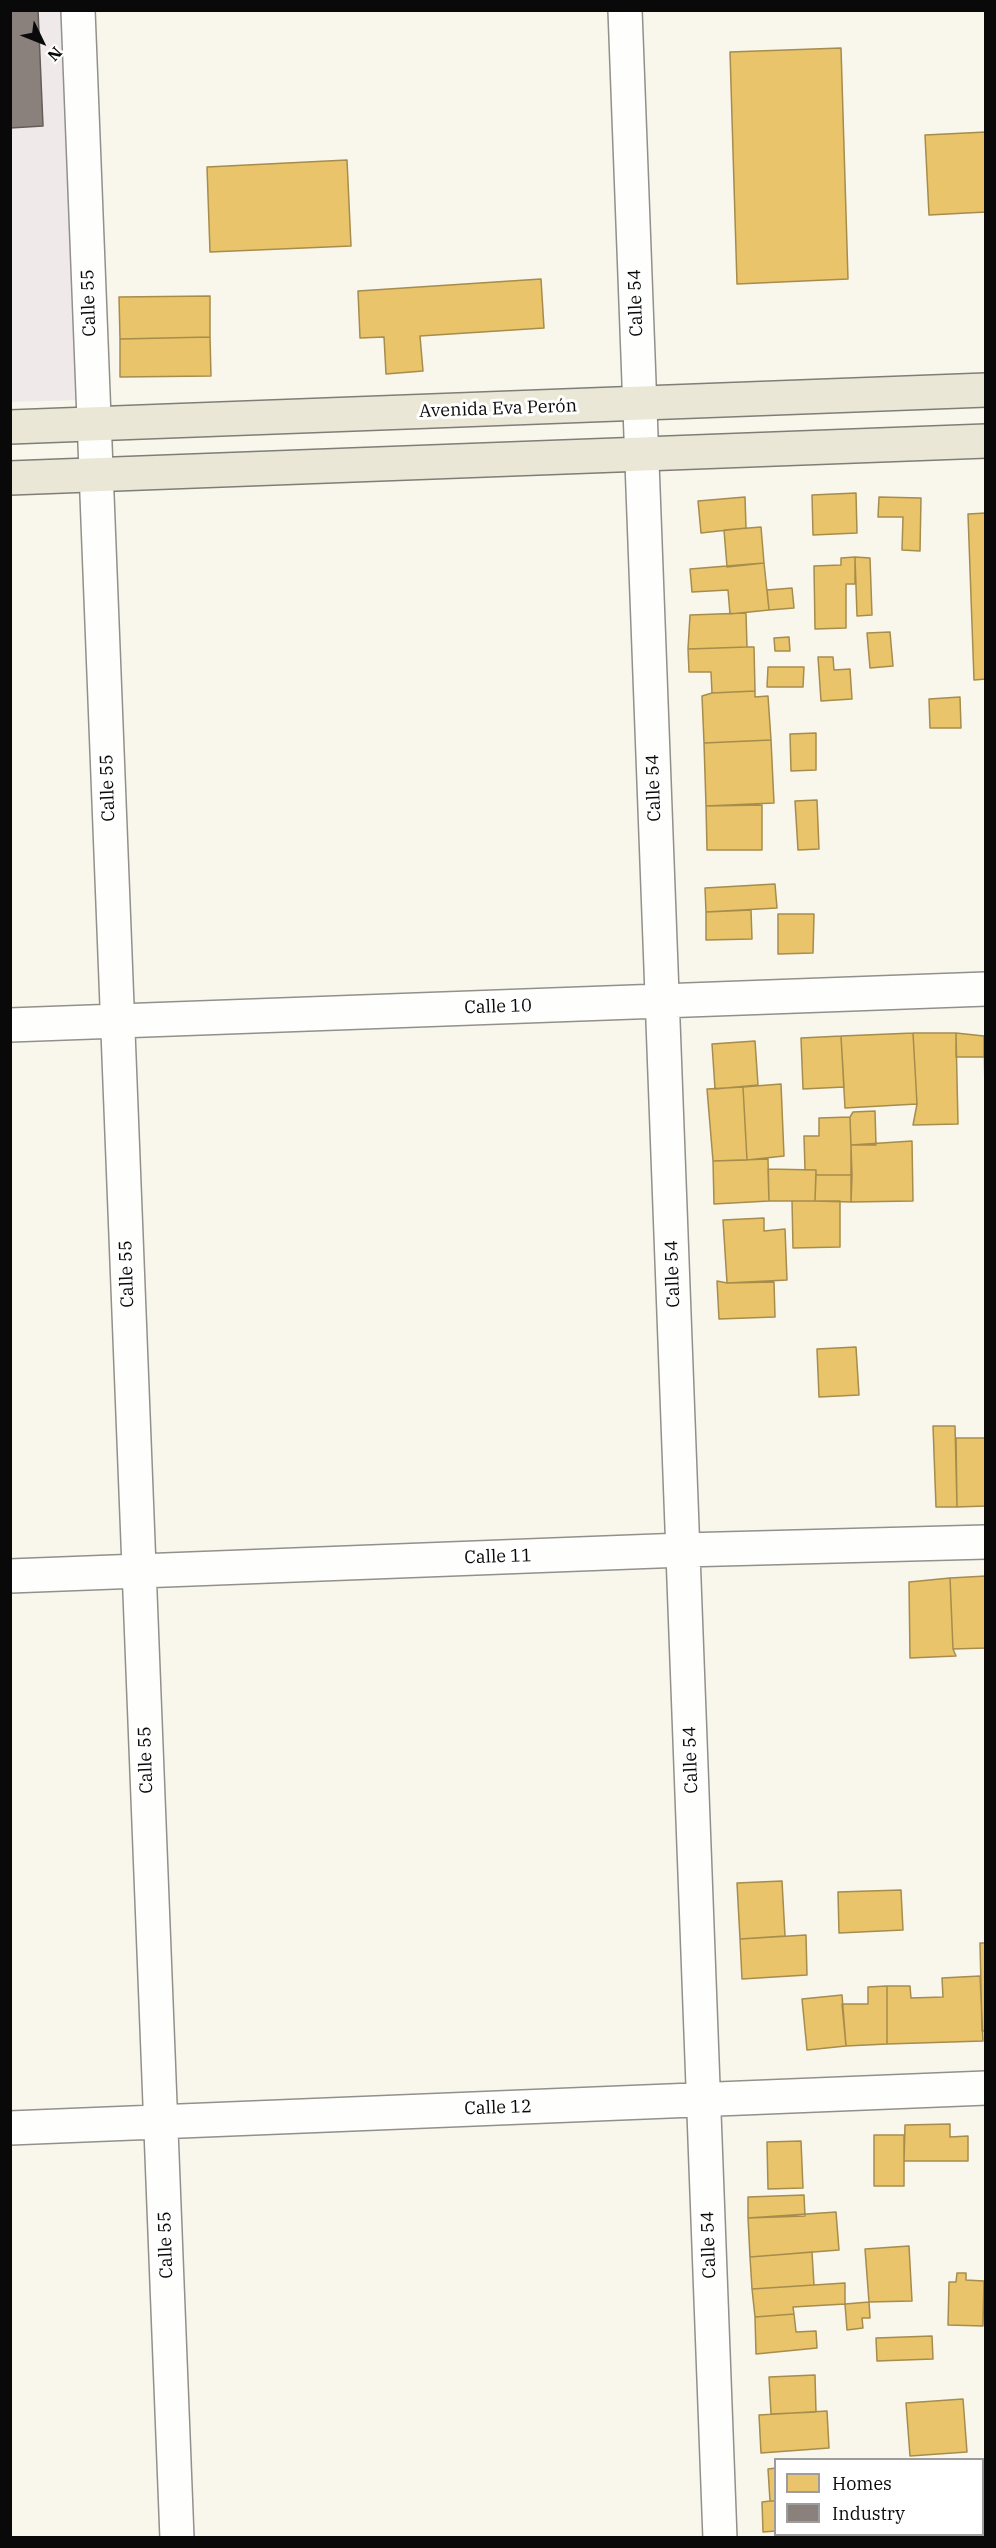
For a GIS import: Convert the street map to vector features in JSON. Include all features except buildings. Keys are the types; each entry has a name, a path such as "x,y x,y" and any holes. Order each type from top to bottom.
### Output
{"main road":[{"name":"Avenida Eva Perón","path":"10,427 986,390"},
{"path":"10,478 986,441"}],"street":[{"name":"Calle 55","path":"78,10 177,2538"},
{"name":"Calle 54","path":"625,10 720,2538"},
{"name":"Calle 10","path":"10,1025 986,989"},
{"name":"Calle 11","path":"10,1576 683,1550 986,1542"},
{"name":"Calle 12","path":"10,2128 986,2088"}],"shaded area":[{"path":"10,11 63,11 85,400 11,402"}]}
